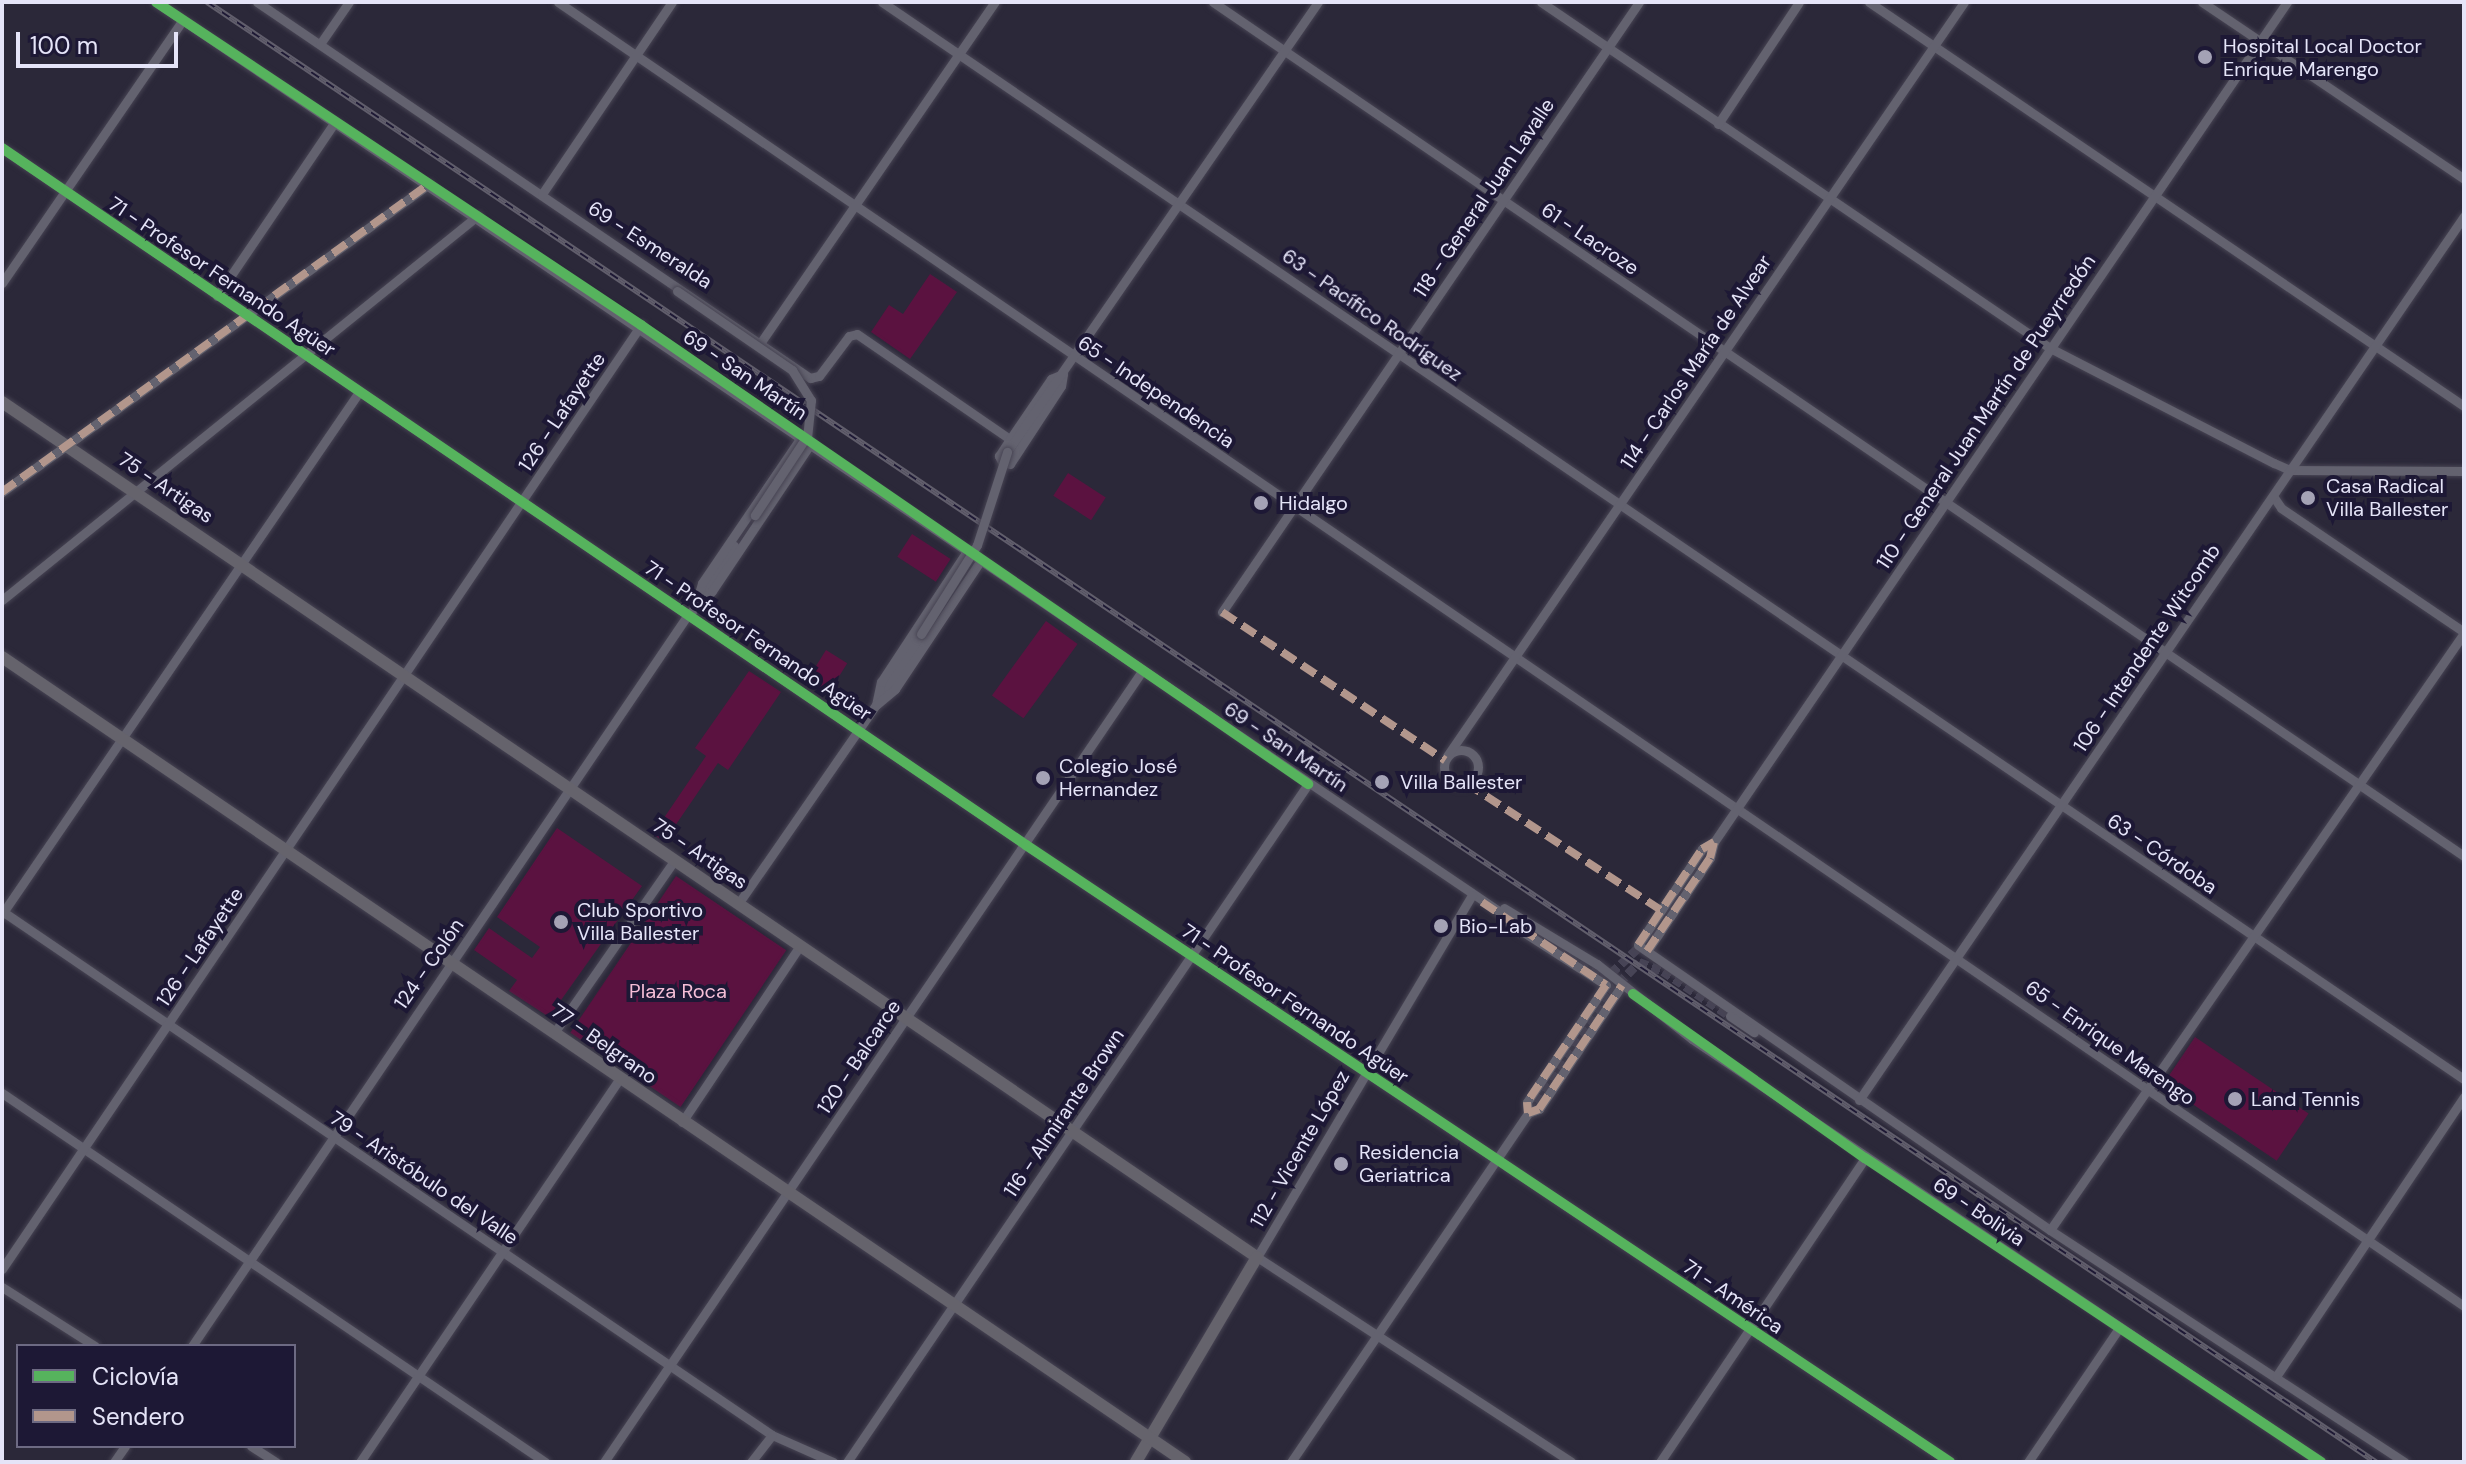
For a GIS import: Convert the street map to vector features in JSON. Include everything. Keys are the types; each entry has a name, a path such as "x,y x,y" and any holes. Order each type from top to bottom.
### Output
{"street":[{"name":"69 - San Martín","path":"156,2 641,325 1142,671 1606,985 1527,1102 1528,1113"},
{"name":"69 - Esmeralda","path":"257,2 542,194 625,254 651,266 815,379 849,336 857,334 1010,439"},
{"path":"320,44 349,2"},
{"name":"65 - Independencia","path":"558,2 1737,808"},
{"path":"542,194 672,2"},
{"name":"63 - Pacífico Rodríguez","path":"882,2 1842,656"},
{"path":"761,342 995,2"},
{"name":"61 - Lacroze","path":"1213,2 2464,856"},
{"path":"738,904 876,705 977,545 1007,452 1075,358 1318,2"},
{"path":"1541,2 2050,348 2290,470 2464,471"},
{"name":"118 - General Juan Lavalle","path":"1222,612 1639,2"},
{"path":"1718,124 1799,2"},
{"path":"1869,2 2464,406"},
{"name":"114 - Carlos María de Alvear","path":"1462,746 1479,766 1466,783 1446,776 1447,756 1462,746 1515,658 1964,2"},
{"path":"2202,2 2464,179"},
{"name":"110 - General Juan Martín de Pueyrredón","path":"1796,1058 1642,948 1702,849 1714,842 2287,2"},
{"path":"2,283 63,190 183,20"},
{"path":"217,296 335,122"},
{"name":"71 - Profesor Fernando Agüer","path":"2,148 687,616 1496,1160"},
{"path":"2,492 429,184"},
{"path":"2,600 137,493 302,354 477,216"},
{"name":"106 - Intendente Witcomb","path":"1859,1100 1958,960 2164,652 2464,216"},
{"path":"625,254 792,370 811,400 807,436 696,603"},
{"name":"126 - Lafayette","path":"2,1269 641,325"},
{"path":"1060,378 1061,386 1010,464 999,456 1051,379 1060,378"},
{"path":"2,912 359,392"},
{"name":"75 - Artigas","path":"2,402 1257,1257 1571,1462"},
{"name":"124 - Colón","path":"193,1344 696,603 702,583 802,436"},
{"name":"124 - Colón","path":"696,603 712,591 811,443"},
{"path":"2050,1230 2464,633 2281,508 2273,496"},
{"path":"876,705 881,682 967,551"},
{"path":"876,705 895,689 981,560"},
{"name":"63 - Córdoba","path":"1842,656 2464,1079"},
{"name":"77 - Belgrano","path":"2,657 122,737 285,853 1185,1462"},
{"name":"120 - Balcarce","path":"604,1462 1142,671"},
{"name":"116 - Almirante Brown","path":"847,1462 1308,784"},
{"name":"65 - Enrique Marengo","path":"1737,808 2464,1306"},
{"path":"554,1033 674,861"},
{"name":"112 - Vicente López","path":"1136,1462 1472,895"},
{"name":"69 - San Martín","path":"1482,902 1509,918"},
{"name":"69 - San Martín","path":"1482,902 1500,905 1622,985"},
{"name":"79 - Aristóbulo del Valle","path":"2,912 772,1435 833,1462"},
{"path":"682,1122 800,946"},
{"path":"1291,1462 1528,1113 1539,1109 1622,985"},
{"name":"69 - Bolivia","path":"1622,985 1865,1158 2321,1462"},
{"path":"1730,1016 2405,1462"},
{"path":"360,1462 619,1080"},
{"path":"2,1093 545,1462"},
{"path":"2277,1375 2464,1097"},
{"path":"1660,1462 1865,1158"},
{"name":"71 - América","path":"1496,1160 1950,1462"},
{"path":"2,1287 92,1344"},
{"path":"2028,1462 2119,1328"},
{"path":"751,1462 772,1435"},
{"path":"254,1448 276,1462"}],"green space":[{"path":"930,274 957,292 910,359 871,332 889,305 903,314"},
{"path":"1068,473 1106,498 1091,520 1053,496"},
{"path":"912,534 951,559 936,582 897,557"},
{"path":"1046,621 1078,644 1023,718 992,695"},
{"path":"826,650 847,663 828,694 807,681"},
{"path":"749,671 781,692 728,770 718,763 664,842 653,834 706,756 695,748"},
{"name":"Club Sportivo Villa Ballester","path":"557,828 642,886 549,1017 509,991 517,980 474,950 489,928 532,958 540,947 497,917"},
{"name":"Plaza Roca","path":"676,876 786,950 681,1107 570,1033"},
{"name":"Land Tennis","path":"2195,1037 2309,1114 2277,1161 2163,1084"}],"tunnel":[{"path":"1511,919 1600,973 1611,973 1651,936 1713,843"},
{"path":"1528,1113 1609,993 1639,962 1663,971 1730,1016"}],"railway":[{"path":"207,2 2376,1462"}],"marked path":[{"path":"2,492 429,184"},
{"path":"1222,612 1445,760"},
{"path":"1466,783 1661,910"},
{"path":"1638,945 1702,849 1714,842"},
{"path":"1647,951 1710,858 1714,842"},
{"path":"1482,902 1606,985 1527,1102 1528,1113 1539,1109 1622,985"}],"cycle path":[{"path":"156,2 641,325 1308,784"},
{"path":"2,148 1026,845 1950,1462"},
{"path":"1633,994 1865,1158 2321,1462"}],"place":[{"name":"Hospital Local Doctor Enrique Marengo","path":"2205,57"},
{"name":"Casa Radical Villa Ballester","path":"2308,498"},
{"name":"Hidalgo","path":"1261,503"},
{"name":"Colegio José Hernandez","path":"1043,778"},
{"name":"Villa Ballester","path":"1382,782"},
{"name":"Club Sportivo Villa Ballester","path":"561,922"},
{"name":"Bio-Lab","path":"1441,926"},
{"name":"Land Tennis","path":"2235,1099"},
{"name":"Residencia Geriatrica","path":"1341,1164"}]}
